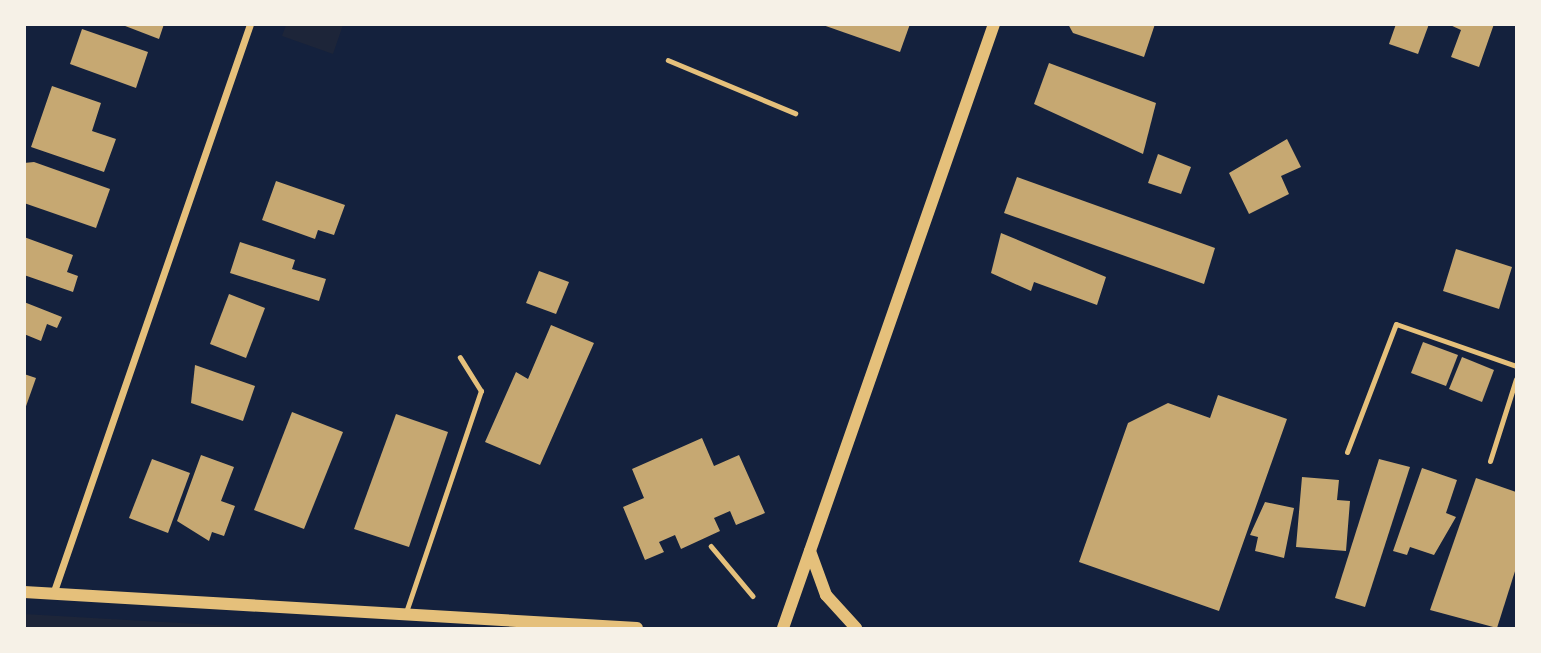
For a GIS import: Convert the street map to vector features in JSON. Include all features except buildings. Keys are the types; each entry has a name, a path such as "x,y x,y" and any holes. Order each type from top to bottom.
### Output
{"street":[{"path":"53,594 250,24"},
{"path":"783,628 994,24"},
{"path":"810,551 826,595 856,628"},
{"path":"24,592 637,628"}],"lane":[{"path":"1347,452 1396,324 1517,366"},
{"path":"405,615 481,391 460,357"},
{"path":"1490,461 1517,379"}],"path":[{"path":"668,60 795,113"},
{"path":"711,546 753,596"}],"shaded area":[{"path":"286,24 343,25 333,54 282,36"},
{"path":"24,614 110,619 269,628 25,628"}]}
